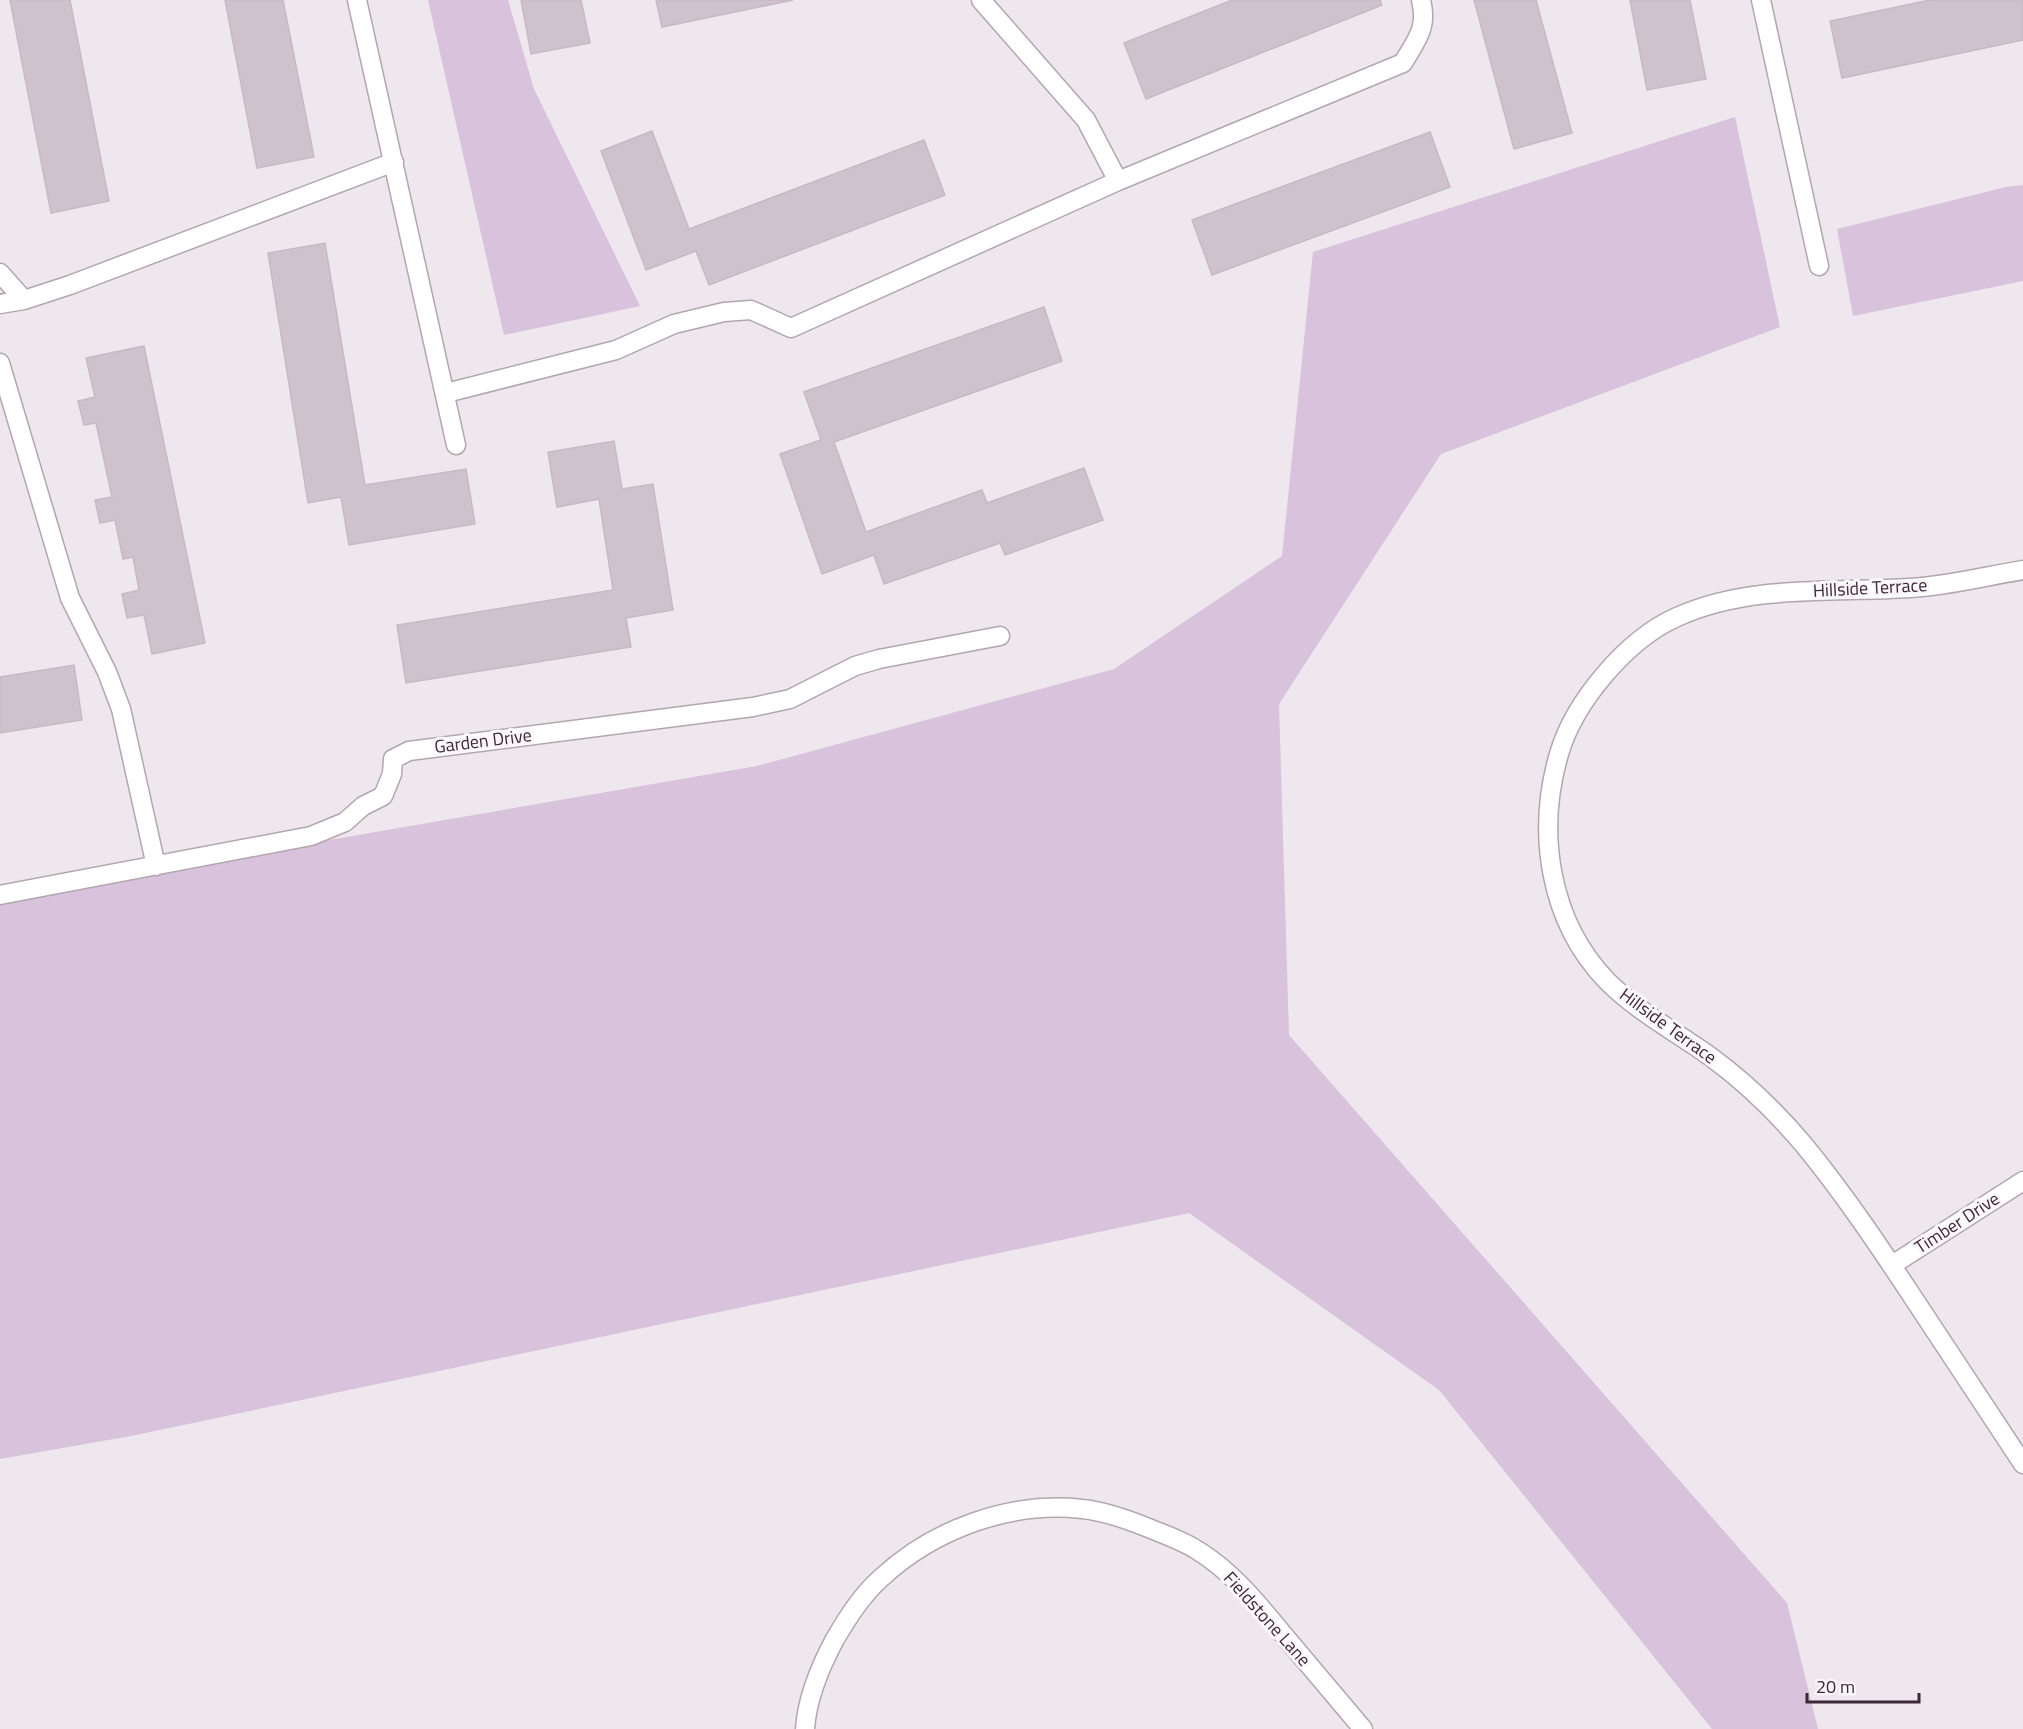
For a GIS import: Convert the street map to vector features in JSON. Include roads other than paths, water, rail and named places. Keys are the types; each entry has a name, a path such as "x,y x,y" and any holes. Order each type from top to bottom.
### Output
{"street":[{"path":"357,0 456,445"},
{"path":"981,0 1086,120 1118,181"},
{"path":"446,393 616,350 674,324 724,312 751,310 791,328 1118,181 1403,63 1420,35 1425,15 1421,0"},
{"path":"1761,0 1820,266"},
{"path":"0,304 24,300 70,285 394,162"},
{"path":"0,273 24,300"},
{"path":"0,363 70,598 107,672 121,709 156,866"},
{"name":"Hillside Terrace","path":"2023,570 1914,588 1773,593 1725,601 1677,617 1647,634 1622,656 1582,703 1563,739 1552,779 1547,815 1548,851 1554,886 1565,918 1589,961 1609,983 1660,1024 1735,1075 1784,1122 1832,1178 2023,1464"},
{"name":"Garden Drive","path":"0,895 311,836 345,822 363,806 383,795 392,774 393,759 409,751 753,707 790,699 855,666 879,659 1000,636"},
{"name":"Timber Drive","path":"1892,1265 2023,1181"},
{"name":"Fieldstone Lane","path":"805,1729 815,1682 825,1658 850,1613 880,1578 916,1550 961,1527 991,1516 1036,1508 1082,1509 1128,1519 1196,1549 1217,1564 1250,1595 1363,1729"}]}
